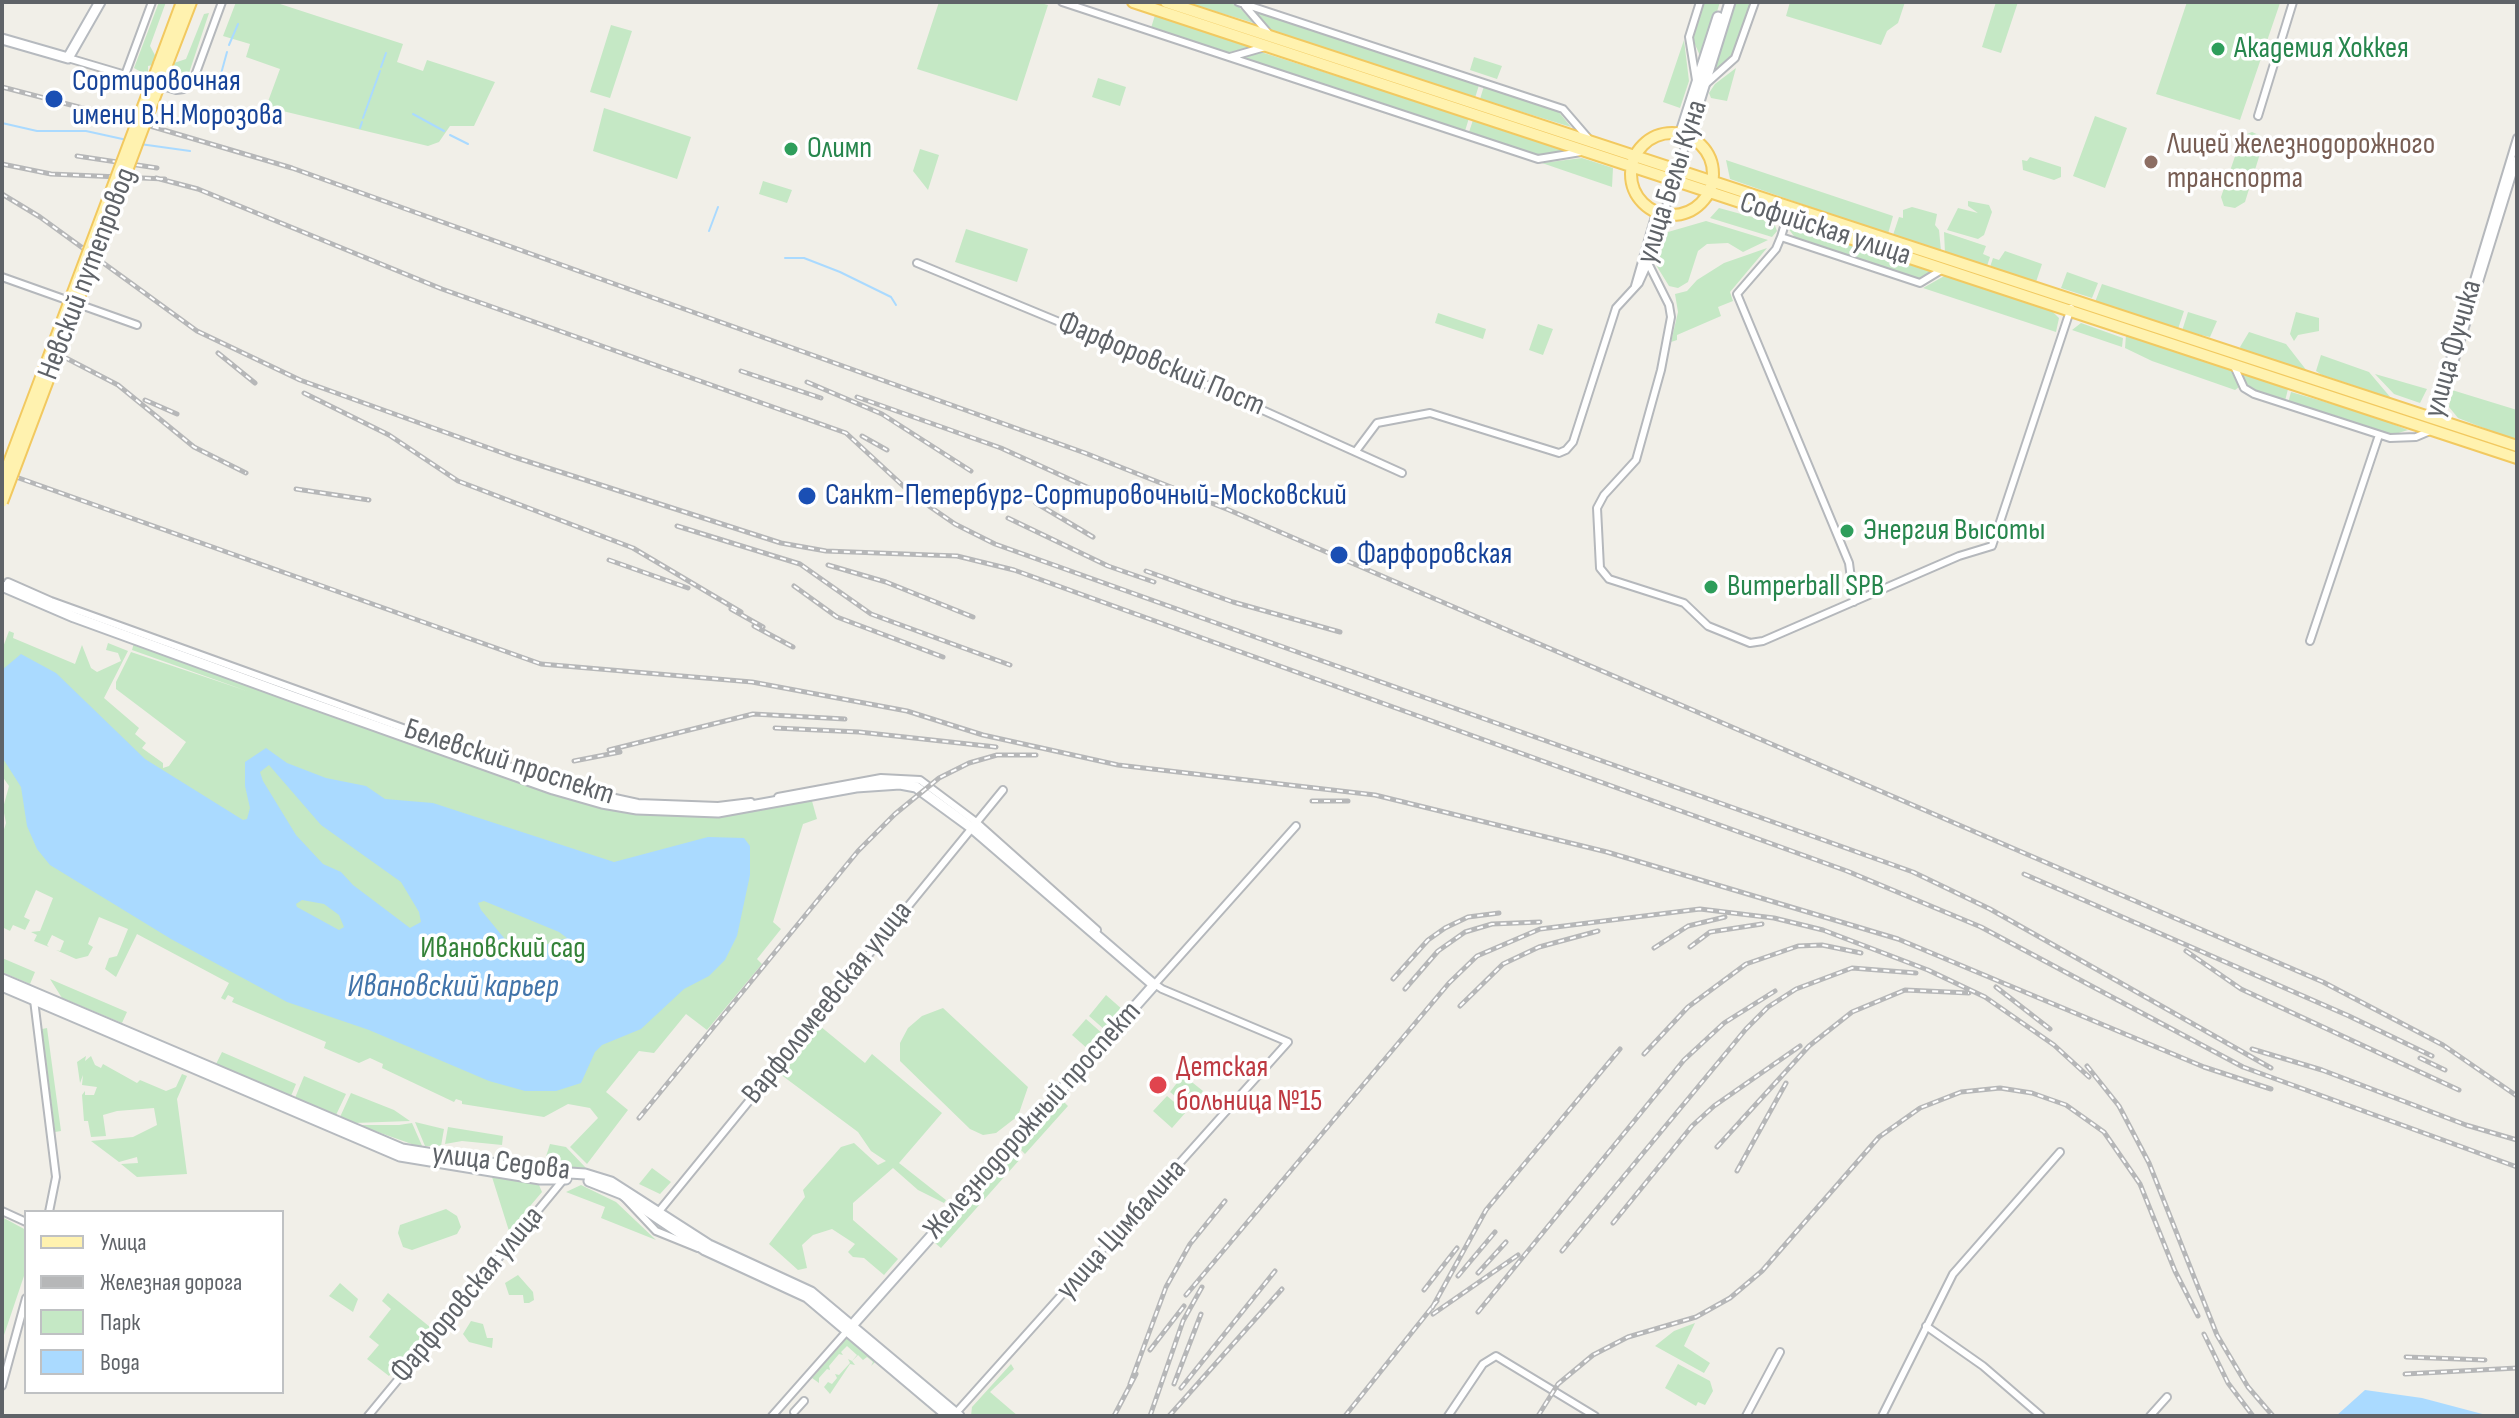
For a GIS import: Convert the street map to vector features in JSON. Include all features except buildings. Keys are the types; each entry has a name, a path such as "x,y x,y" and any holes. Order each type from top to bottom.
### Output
{"main road":[{"name":"Невский путепровод","path":"2,502 162,66 182,2"},
{"name":"Невский путепровод","path":"2,481 162,66 191,2"},
{"name":"Софийская улица","path":"1133,2 1269,41 1711,186 2517,458"},
{"name":"Софийская улица","path":"1166,2 1269,41"},
{"path":"1685,133 1709,157 1711,186 1690,210 1660,214 1637,196 1632,161 1651,138 1685,133"},
{"name":"Софийская улица","path":"1711,186 1787,217 1943,269 2435,417 2517,446"}],"street":[{"path":"68,58 100,2"},
{"path":"125,75 152,2"},
{"path":"2,39 176,90 186,88 193,81 222,2"},
{"path":"1062,2 1538,159 1550,160 1588,146 1563,109 1241,3"},
{"path":"1700,2 1689,37 1700,85 1735,58 1755,2"},
{"name":"улица Белы Куна","path":"1637,284 1676,175 1723,2"},
{"name":"улица Белы Куна","path":"1700,85 1730,2"},
{"path":"2258,116 2293,2"},
{"path":"1230,57 1269,41 1241,3"},
{"name":"улица Фучика","path":"2435,417 2517,138"},
{"name":"улица Фучика","path":"2430,431 2517,159"},
{"name":"улица Белы Куна","path":"1637,284 1648,263 1660,214"},
{"path":"1787,217 1776,249 1737,294 1849,563 1854,602"},
{"path":"1781,237 1920,283 1943,269"},
{"name":"Фарфоровский Пост","path":"917,263 1155,362 1402,473"},
{"path":"1648,263 1671,312 1663,359 1636,460 1604,495 1597,508 1601,571 1614,581 1684,603 1708,626 1750,643 1763,641 1959,556 1992,546 2072,306"},
{"path":"2,277 137,325"},
{"path":"1356,451 1377,423 1430,413 1559,453 1566,450 1573,442 1616,308 1637,284 1649,279 1658,283"},
{"path":"2233,364 2249,393 2379,435 2409,438 2430,431"},
{"path":"2310,641 2379,435"},
{"name":"Белевский проспект","path":"4,586 86,622 574,796 637,809 718,812 856,787 900,784 923,790 974,825 1154,985 1288,1042"},
{"name":"Варфоломеевская улица","path":"656,1214 1003,790"},
{"name":"Железнодорожный проспект","path":"772,1416 1296,826"},
{"name":"улица Седова","path":"2,979 34,996 400,1156 540,1179 566,1176 611,1182 705,1250 789,1287 850,1328"},
{"name":"улица Седова","path":"2,986 34,996"},
{"path":"34,996 56,1177 49,1210"},
{"name":"улица Цимбалина","path":"954,1415 1288,1042"},
{"path":"1882,1416 1958,1266 2060,1152"},
{"name":"улица Седова","path":"566,1176 587,1180 622,1194 709,1245 811,1292 954,1415"},
{"name":"Фарфоровская улица","path":"368,1416 566,1176"},
{"path":"622,1194 656,1231 705,1250"},
{"path":"2,1211 24,1221"},
{"path":"2,1386 24,1305"},
{"path":"1926,1326 1983,1366 2041,1416"},
{"path":"1746,1416 1780,1352"},
{"path":"1448,1416 1487,1360 1496,1356 1504,1358 1563,1399 1595,1416"},
{"path":"2150,1416 2167,1397"},
{"path":"794,1412 804,1401"}],"green space":[{"path":"159,2 166,2 150,46 156,57 153,65 148,66 148,76 134,68"},
{"path":"236,2 274,2 403,44 397,62 423,71 427,60 495,82 474,126 450,126 439,142 428,146 266,107 280,69 246,57 250,44 223,36"},
{"path":"939,2 1037,2 1048,5 1017,101 917,69"},
{"path":"1184,2 1227,2 1238,6 1254,23"},
{"path":"1703,2 1720,2 1702,60 1693,40"},
{"path":"1734,2 1751,2 1736,50 1718,69 1713,65"},
{"path":"1790,2 1905,2 1898,23 1887,31 1881,45 1786,16"},
{"path":"1996,2 2018,2 2001,53 1982,47"},
{"name":"Академия Хоккея","path":"2187,2 2280,3 2240,120 2156,94"},
{"path":"209,13 187,79 180,84 168,82 174,75 171,72 174,63 186,59 204,14"},
{"path":"1259,13 1479,85 1475,98 1273,31 1257,15"},
{"path":"1155,15 1251,47 1226,53 1151,28"},
{"path":"611,25 632,31 610,98 590,92"},
{"path":"1684,40 1689,81 1680,108 1663,102"},
{"path":"1261,52 1469,118 1465,131 1244,58"},
{"path":"1474,57 1502,66 1497,79 1470,70"},
{"path":"1736,68 1727,101 1711,98 1709,93 1715,84"},
{"path":"1098,78 1126,87 1120,106 1092,97"},
{"path":"1484,86 1558,111 1571,127 1480,99"},
{"path":"604,108 691,137 677,179 593,151"},
{"path":"2095,116 2127,128 2105,188 2073,176"},
{"path":"1473,120 1563,149 1564,153 1539,155 1469,132"},
{"path":"2252,132 2261,136 2263,144 2245,202 2235,208 2224,206 2221,197 2242,136"},
{"path":"920,149 939,155 928,190 913,171"},
{"path":"2030,157 2061,167 2061,177 2054,180 2023,170 2022,160 2027,161"},
{"path":"1582,158 1613,168 1612,187 1542,163"},
{"path":"1726,160 1893,216 1888,234 1730,179"},
{"path":"763,181 792,190 787,203 759,194"},
{"path":"1968,201 1989,205 1992,212 1984,235 1978,239 1947,230 1958,208 1978,213 1968,206"},
{"path":"1912,207 1937,214 1935,225 1939,230 1941,251 1893,235 1899,217 1903,218 1903,210"},
{"path":"1719,208 1774,223 1777,231 1772,237 1710,218"},
{"path":"1706,221 1768,240 1743,252 1728,243 1707,244 1698,251 1688,282 1678,288 1669,286 1656,265 1668,232"},
{"path":"1790,224 1933,272 1920,281 1796,239 1788,228"},
{"path":"966,229 1028,249 1017,282 955,262"},
{"path":"1944,232 1986,246 1983,254 1990,257 1987,266 1945,253"},
{"path":"1767,248 1730,292 1733,301 1718,307 1721,316 1677,335 1677,340 1671,342 1678,312 1675,294 1687,291 1697,280 1724,263"},
{"path":"2005,251 2042,264 2036,282 1990,267 1993,258 1999,260"},
{"path":"2067,272 2098,283 2092,298 2061,288"},
{"path":"1946,275 2052,311 2059,318 2056,332 1923,288"},
{"path":"2102,284 2184,311 2178,329 2095,302"},
{"path":"2188,312 2217,321 2210,337 2182,331"},
{"path":"2296,312 2319,318 2319,331 2298,335 2294,341 2290,334"},
{"path":"1438,313 1486,329 1483,339 1435,323"},
{"path":"2081,323 2123,338 2122,347 2072,330"},
{"path":"1538,324 1553,329 1543,355 1529,350"},
{"path":"2249,332 2286,344 2307,371 2242,351 2240,347"},
{"path":"2126,335 2230,369 2239,387 2235,390 2152,361 2125,348"},
{"path":"2321,355 2369,372 2391,398 2322,375 2316,371"},
{"path":"2244,374 2288,389 2285,401 2249,389"},
{"path":"2375,374 2427,389 2420,403 2394,394"},
{"path":"2452,390 2517,410 2517,441 2458,418 2449,407"},
{"path":"2291,392 2370,415 2408,430 2392,435 2288,403"},
{"name":"Ивановский карьер","path":"9,631 14,633 13,638 75,664 82,645 91,668 97,672 121,661 118,653 106,650 108,643 128,651 104,698 139,728 135,734 146,743 142,748 163,763 163,768 169,766 186,742 116,689 116,682 131,652 247,691 132,650 134,643 593,805 639,813 706,817 812,801 817,819 803,824 773,922 781,929 757,959 762,964 707,1030 686,1014 654,1053 639,1051 606,1092 628,1110 587,1164 570,1147 598,1118 590,1108 568,1104 544,1117 462,1104 456,1099 454,1102 382,1068 383,1064 370,1058 359,1063 324,1048 326,1042 232,1002 234,998 228,995 225,1000 221,998 229,983 137,934 116,977 105,969 109,958 117,956 128,929 99,917 88,944 93,947 88,956 76,959 56,950 60,951 64,941 52,935 47,945 49,947 34,941 37,935 31,932 40,931 53,898 36,890 24,917 30,920 25,930 13,925 10,931 2,927 2,836 6,823 3,808 9,786 2,776 2,650"},
{"path":"2,958 35,972 30,984 2,972"},
{"path":"50,979 127,1012 122,1023 62,998"},
{"path":"1106,995 1123,1010 1105,1030 1089,1016"},
{"path":"943,1008 1028,1087 1018,1116 996,1133 983,1135 970,1129 900,1061 900,1043 908,1028 922,1016"},
{"path":"1086,1019 1103,1034 1089,1050 1072,1035"},
{"path":"820,1026 865,1063 872,1054 942,1113 899,1163 946,1200 944,1203 918,1190 893,1168 853,1203 853,1220 898,1259 884,1275 864,1258 853,1257 848,1252 855,1244 832,1229 813,1235 802,1245 807,1268 798,1270 769,1244 805,1197 803,1190 841,1147 854,1143 878,1165 886,1161 871,1151 858,1132 780,1074"},
{"path":"47,1028 61,1131 55,1132 42,1029"},
{"path":"222,1052 296,1084 291,1096 216,1064"},
{"path":"86,1056 85,1061 91,1056 95,1065 101,1068 103,1064 137,1083 140,1080 166,1091 176,1087 182,1074 187,1076 177,1099 187,1174 137,1177 121,1164 138,1163 137,1157 119,1162 91,1141 133,1137 157,1125 154,1108 117,1111 103,1115 106,1136 91,1137 88,1121 84,1121 82,1095 85,1091 85,1095 94,1095 97,1087 82,1085 83,1075 80,1083 77,1062"},
{"path":"1183,1075 1203,1091 1190,1108 1170,1092"},
{"path":"304,1076 346,1094 336,1115 295,1098"},
{"path":"351,1093 394,1110 410,1121 354,1123 340,1117"},
{"path":"1167,1096 1186,1112 1172,1128 1153,1111"},
{"path":"1062,1100 1068,1106 1025,1154 1019,1148"},
{"path":"415,1122 444,1129 441,1146 425,1146"},
{"path":"412,1123 423,1148 358,1125 399,1125"},
{"path":"448,1127 503,1136 502,1145 462,1141 445,1144"},
{"path":"550,1144 566,1147 586,1168 543,1166"},
{"path":"1016,1152 1022,1157 941,1248 935,1243"},
{"path":"652,1168 671,1182 660,1194 639,1184"},
{"path":"492,1177 539,1185 542,1192 509,1231"},
{"path":"581,1185 616,1202 656,1240 601,1218 605,1207 566,1192"},
{"path":"446,1209 457,1216 461,1227 457,1234 412,1250 403,1247 398,1233 400,1225"},
{"path":"2,1217 24,1229 24,1276 2,1341"},
{"path":"518,1275 533,1292 534,1300 529,1303 524,1303 523,1295 509,1295 505,1283"},
{"path":"340,1283 358,1299 353,1312 329,1296"},
{"path":"388,1293 430,1327 389,1376 367,1359 379,1345 369,1337 391,1309 382,1301"},
{"path":"471,1321 483,1324 487,1338 493,1338 492,1348 469,1342 463,1334"},
{"path":"1695,1323 1684,1346 1710,1363 1704,1373 1655,1346 1674,1331"},
{"path":"847,1338 875,1362 871,1366 873,1362 867,1357 863,1360 858,1355 852,1361 857,1355 847,1346 841,1352 843,1355 839,1354 829,1366 830,1370 827,1369 819,1378 819,1383 812,1378"},
{"path":"848,1359 855,1365 850,1364 830,1394 824,1387 828,1382 832,1384 837,1378 835,1374 839,1375 850,1363"},
{"path":"1011,1364 1014,1369 990,1392 1018,1416 971,1416 972,1407"},
{"path":"1678,1364 1710,1381 1713,1391 1705,1405 1698,1402 1696,1406 1665,1388"}],"water":[{"name":"Ивановский карьер","path":"21,654 56,673 145,759 243,820 247,819 250,808 245,786 245,762 266,748 287,763 326,778 366,786 385,799 433,803 614,862 708,837 744,838 750,846 750,875 737,936 725,960 709,976 684,989 641,1029 602,1045 595,1052 581,1083 556,1091 525,1091 489,1081 369,1030 287,1002 171,939 50,865 37,849 27,826 21,787 2,757 2,670","holes":["269,765 321,825 401,882 419,912 421,922 410,928 353,885 341,872 323,864 296,835 263,781 260,772","302,900 324,904 339,915 344,927 339,930 296,904","484,901 567,938 538,947 532,955 518,955 478,903"]},
{"path":"2365,1390 2422,1398 2490,1416 2336,1416"}],"waterway":[{"path":"229,45 238,24"},
{"path":"216,92 227,52"},
{"path":"381,67 386,53"},
{"path":"363,118 380,71"},
{"path":"413,114 444,131"},
{"path":"360,128 362,122"},
{"path":"2,123 37,131 86,131 127,140"},
{"path":"450,135 468,144"},
{"path":"140,144 190,151"},
{"path":"709,231 718,207"},
{"path":"785,258 804,258 840,272 891,297 896,305"}],"railway":[{"path":"2,87 140,123 292,168 1085,453 1229,510 2323,982 2443,1045 2517,1096"},
{"path":"77,156 157,168"},
{"path":"2,164 51,174 165,179"},
{"path":"156,178 198,189 442,289 846,433 913,495 955,524 995,544 1913,872 1990,909 2271,1068"},
{"path":"2,194 40,217 197,331 300,380 514,457 781,543 826,551 957,556 1014,570 1847,871 1981,927 2243,1067 2517,1167"},
{"path":"218,353 255,383"},
{"path":"64,357 118,385 194,447 246,473"},
{"path":"741,371 821,398"},
{"path":"807,382 882,414 971,471"},
{"path":"304,393 389,435 458,481 633,548 741,612"},
{"path":"857,397 1001,448 1089,488"},
{"path":"145,400 177,414"},
{"path":"862,436 887,450"},
{"path":"2,472 541,664 752,682 907,711 983,735 1118,765 1375,795 1607,852 1898,939 2204,1067 2271,1089"},
{"path":"296,489 369,500"},
{"path":"1036,503 1093,537"},
{"path":"1008,518 1108,566 1154,582"},
{"path":"677,526 800,564 871,614 1010,665"},
{"path":"609,560 688,588"},
{"path":"828,565 886,582 973,617"},
{"path":"1146,571 1233,602 1340,632"},
{"path":"794,586 837,617 943,657"},
{"path":"731,609 763,627"},
{"path":"754,626 793,647"},
{"path":"609,750 753,714 845,719"},
{"path":"775,728 859,732 996,747"},
{"path":"574,761 620,752"},
{"path":"639,1118 858,851 895,814 939,778 969,763 997,755 1036,755"},
{"path":"1312,801 1348,801"},
{"path":"2024,874 2349,1016 2432,1056"},
{"path":"1186,1295 1449,983 1477,956 1540,929 1700,909 1774,918 1823,930 1928,970 1985,997 2054,1045 2089,1077"},
{"path":"1393,979 1428,940 1445,928 1468,917 1499,913"},
{"path":"1654,948 1688,926 1725,917"},
{"path":"1405,989 1438,951 1465,932 1492,924 1540,922"},
{"path":"1690,947 1710,932 1762,924"},
{"path":"1460,1006 1503,964 1539,947 1598,931"},
{"path":"1644,1054 1688,1007 1746,964 1798,946 1822,945 1861,953"},
{"path":"2186,951 2241,989 2459,1090"},
{"path":"1562,1251 1746,1029 1768,1007 1796,989 1852,968 1916,973"},
{"path":"1996,987 2050,1029"},
{"path":"1717,1147 1809,1046 1852,1012 1905,990 1969,993"},
{"path":"1478,1312 1684,1060 1724,1023 1775,991"},
{"path":"1613,1223 1692,1126 1714,1106 1800,1046"},
{"path":"1432,1308 1486,1210 1620,1049"},
{"path":"2252,1049 2322,1070 2466,1125 2517,1140"},
{"path":"2420,1058 2445,1070"},
{"path":"2087,1066 2119,1106 2149,1163 2217,1335 2248,1387 2273,1416"},
{"path":"1737,1171 1786,1083"},
{"path":"1538,1416 1558,1384 1593,1355 1628,1337 1696,1317 1730,1298 1762,1271 1879,1137 1920,1108 1961,1092 2000,1088 2032,1093 2066,1105 2104,1132 2140,1184 2175,1271 2198,1316"},
{"path":"1130,1384 1166,1287 1190,1244 1225,1201"},
{"path":"1458,1276 1495,1232"},
{"path":"1478,1273 1506,1242"},
{"path":"1424,1290 1457,1248"},
{"path":"1433,1314 1518,1255"},
{"path":"1181,1388 1275,1271"},
{"path":"1150,1416 1183,1321 1202,1287"},
{"path":"1169,1416 1282,1289"},
{"path":"1345,1416 1437,1301"},
{"path":"1150,1350 1184,1306"},
{"path":"1174,1384 1201,1314"},
{"path":"2204,1334 2228,1383 2253,1416"},
{"path":"2406,1357 2485,1360"},
{"path":"2405,1374 2517,1368"},
{"path":"1114,1416 1136,1374"}],"place":[{"name":"Академия Хоккея","path":"2218,49"},
{"name":"Сортировочная имени В.Н.Морозова","path":"54,99"},
{"name":"Олимп","path":"791,149"},
{"name":"Лицей железнодорожного транспорта","path":"2151,162"},
{"name":"Санкт-Петербург-Сортировочный-Московский","path":"807,496"},
{"name":"Энергия Высоты","path":"1847,531"},
{"name":"Фарфоровская","path":"1339,555"},
{"name":"Bumperball SPB","path":"1711,587"},
{"name":"Детская больница №15","path":"1158,1085"}],"park label":[{"name":"Ивановский сад","path":"503,949"}]}
